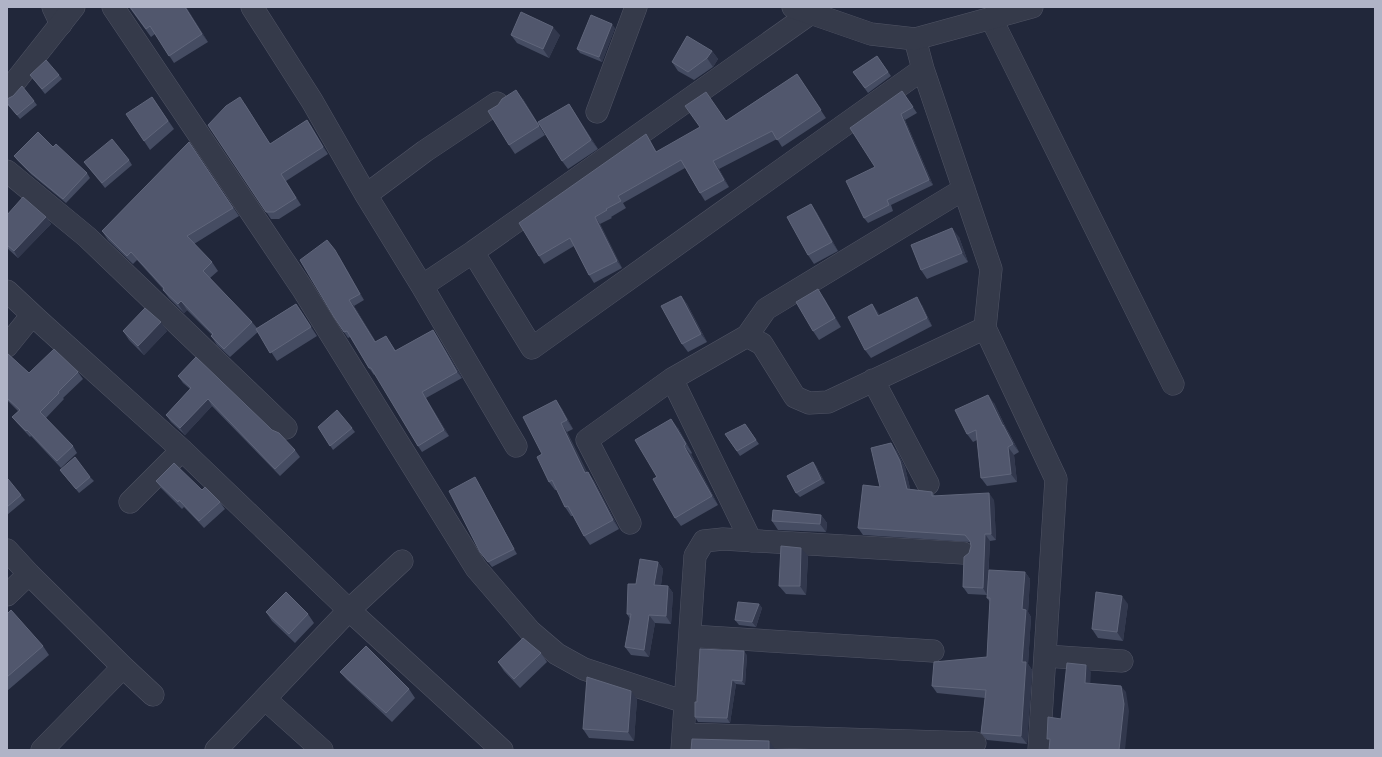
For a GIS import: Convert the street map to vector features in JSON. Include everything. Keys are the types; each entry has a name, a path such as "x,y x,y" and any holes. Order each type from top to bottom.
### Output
{"street":[{"path":"113,7 302,288 476,568 530,632 557,654 584,669 685,702"},
{"path":"252,7 312,101 366,195 422,286 516,446"},
{"path":"597,112 636,7"},
{"path":"422,286 473,252 807,9 871,34 915,39 1032,7"},
{"path":"7,92 63,13"},
{"path":"991,18 1173,384"},
{"path":"915,39 923,69 991,270 985,328 1056,479 1039,750"},
{"path":"473,252 532,348 923,69"},
{"path":"366,195 425,151 497,103"},
{"path":"7,171 87,237 286,428"},
{"path":"630,522 587,440 672,379 746,336 766,309 964,189"},
{"path":"7,291 182,450 349,610 502,750"},
{"path":"7,346 32,315"},
{"path":"746,336 762,344 795,397 809,403 828,402 985,328"},
{"path":"672,379 751,540"},
{"path":"873,380 928,484"},
{"path":"130,502 182,450"},
{"path":"963,552 751,540 723,539 704,541 695,556 683,742 975,743"},
{"path":"7,550 29,574 153,695"},
{"path":"216,750 349,610 402,561"},
{"path":"7,595 29,574"},
{"path":"690,636 933,651"},
{"path":"1045,656 1122,661"},
{"path":"42,750 123,666"},
{"path":"265,699 322,750"}],"building":[{"path":"130,7 185,7 202,34 169,56 150,26 146,29"},
{"path":"521,12 553,27 543,49 511,35"},
{"path":"591,15 612,24 599,57 577,49"},
{"path":"687,36 712,51 707,58 688,72 672,62"},
{"path":"877,56 888,72 865,88 853,72"},
{"path":"46,60 59,75 42,89 30,75"},
{"path":"797,74 821,110 777,140 772,131 713,161 724,180 700,193 681,160 618,196 621,201 595,217 617,261 589,275 570,238 539,256 519,223 646,134 656,152 700,127 685,106 706,92 726,121"},
{"path":"22,86 34,101 17,115 7,103 7,99 13,96"},
{"path":"516,90 539,126 509,145 488,111"},
{"path":"902,91 913,107 901,114 929,180 887,200 889,205 864,218 846,181 875,167 850,128"},
{"path":"152,97 168,121 144,141 126,114"},
{"path":"240,97 270,144 307,120 323,147 281,174 296,198 274,212 266,212 208,125 226,106"},
{"path":"569,104 591,140 562,161 538,122"},
{"path":"38,132 53,147 56,144 87,173 63,199 29,171 14,156"},
{"path":"112,139 129,160 102,183 84,162"},
{"path":"189,142 233,208 187,236 212,262 203,271 252,322 224,349 211,336 213,334 181,301 178,304 163,290 164,288 131,252 127,256 102,231"},
{"path":"23,197 46,217 14,251 7,245 7,215"},
{"path":"811,204 832,242 808,255 787,217"},
{"path":"952,228 962,253 921,270 911,245"},
{"path":"327,240 335,250 360,294 349,300 375,342 386,336 395,351 433,330 457,372 422,392 444,430 418,446 371,368 369,368 347,331 344,332 334,317 300,260"},
{"path":"818,289 835,318 813,331 796,302"},
{"path":"681,296 701,334 682,344 661,306"},
{"path":"917,297 927,318 865,350 848,317 872,304 878,316"},
{"path":"296,304 311,327 270,353 256,329"},
{"path":"145,308 161,322 138,346 123,331"},
{"path":"54,349 78,372 40,412 73,446 57,461 12,417 20,410 7,398 7,353 29,373"},
{"path":"196,357 272,430 279,433 295,450 275,469 208,399 180,428 166,415 191,388 178,376"},
{"path":"988,395 1013,444 1008,447 1011,474 981,478 976,430 967,434 955,410"},
{"path":"556,400 567,420 561,423 585,473 588,472 613,520 584,536 568,506 565,507 552,480 549,482 537,457 542,454 523,417"},
{"path":"337,410 352,428 330,446 318,427"},
{"path":"671,419 686,444 684,446 712,496 675,518 653,479 657,477 635,440"},
{"path":"745,424 756,440 737,451 725,434"},
{"path":"891,443 900,461 907,489 932,492 932,496 989,493 991,534 985,534 983,588 963,587 964,557 969,553 971,546 970,541 965,535 858,528 863,485 880,487 871,448"},
{"path":"75,457 90,477 76,489 60,470"},
{"path":"813,462 821,479 796,493 787,476"},
{"path":"174,463 202,490 205,487 220,502 199,521 179,500 178,502 156,481"},
{"path":"475,477 514,549 488,562 480,552 449,491"},
{"path":"8,479 21,495 7,507 7,480"},
{"path":"773,510 821,515 820,524 772,521"},
{"path":"781,546 801,548 800,586 779,586"},
{"path":"640,559 658,562 654,585 668,586 666,616 649,615 644,650 625,647 631,614 627,614 628,584 636,584"},
{"path":"989,570 1025,572 1022,609 1026,610 1022,662 1026,662 1021,736 981,733 986,690 932,686 934,662 987,657 990,598 987,598"},
{"path":"286,592 308,614 289,634 266,612"},
{"path":"1096,592 1122,596 1117,632 1092,629"},
{"path":"738,602 759,604 752,622 735,620"},
{"path":"11,610 43,646 7,677 7,614"},
{"path":"523,638 541,653 514,679 498,662"},
{"path":"366,646 409,689 386,713 340,672"},
{"path":"700,649 744,651 742,681 732,680 727,718 695,717"},
{"path":"1067,663 1086,665 1085,683 1121,686 1124,704 1119,750 1049,750 1050,739 1047,739 1048,717 1061,719"},
{"path":"587,677 631,691 628,732 583,729"},
{"path":"692,739 769,741 769,750 691,750"}]}
